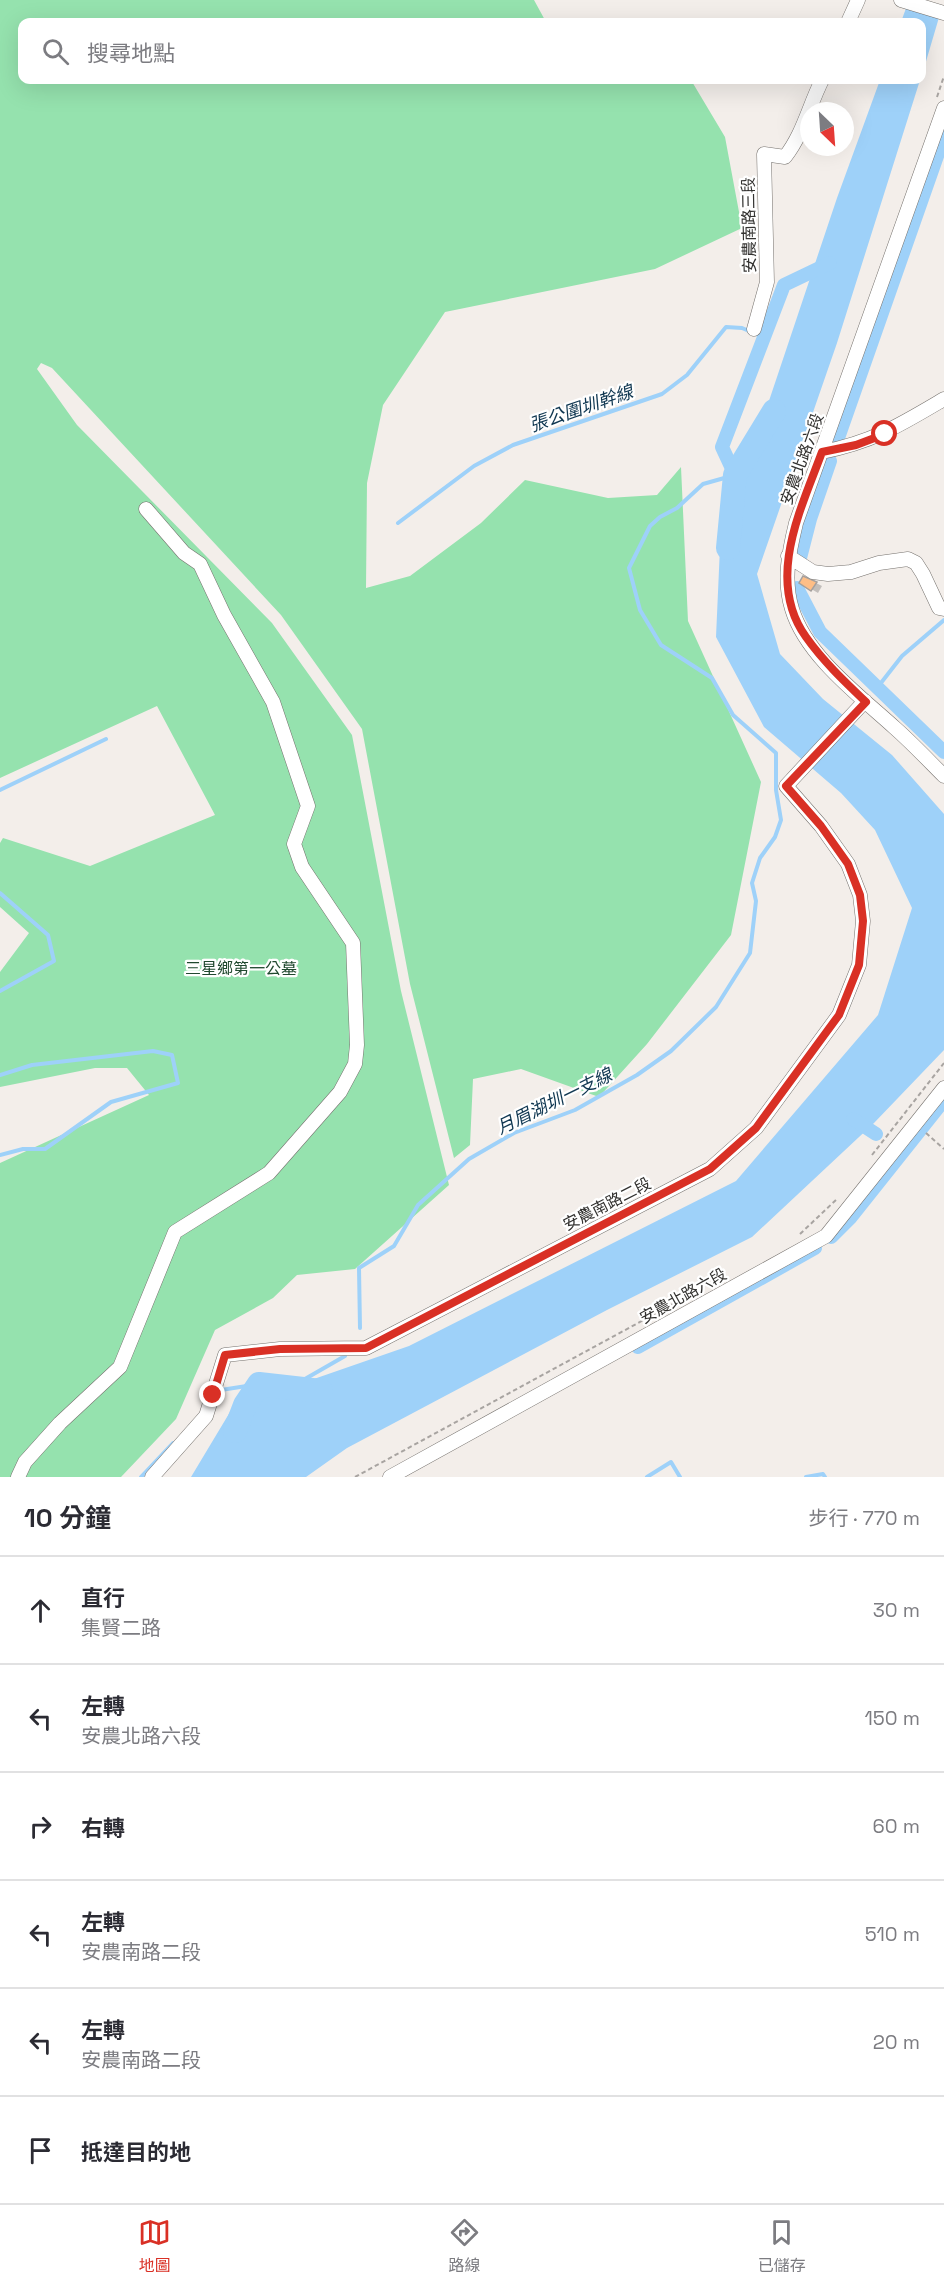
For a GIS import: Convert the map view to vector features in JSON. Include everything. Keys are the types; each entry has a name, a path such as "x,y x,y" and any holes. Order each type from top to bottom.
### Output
{"lane":[{"path":"850,18 858,0"},
{"path":"902,0 944,13"},
{"name":"安農南路三段","path":"754,329 767,282 764,154 786,157 800,139 808,109 820,84"},
{"name":"安農北路六段","path":"944,108 796,524 788,556 787,582 792,609 804,636 830,668 944,776"},
{"path":"822,452 856,445 885,434 944,399"},
{"path":"18,1477 25,1462 60,1424 120,1367 175,1232 269,1173 340,1092 355,1064 353,943 302,867 294,844 308,806 273,702 224,615 200,564 184,553 146,509"},
{"path":"788,556 813,572 828,574 850,572 879,563 908,559 916,563 939,608 944,609"},
{"name":"安農南路二段","path":"152,1477 206,1416 225,1355 280,1349 366,1348 710,1169 756,1128 839,1015 859,965 863,921 860,895 848,864 821,826 786,786 866,702"},
{"name":"安農北路六段","path":"390,1477 826,1236 944,1089"}],"path":[{"path":"872,1156 944,1063"},
{"path":"930,1135 944,1149"},
{"path":"793,1239 809,1228 839,1197"},
{"path":"355,1477 702,1288"}],"green space":[{"name":"三星鄉第一公墓","path":"0,0 534,0 544,18 18,18 18,84 693,84 725,137 742,228 655,269 445,312 383,405 367,483 366,588 410,576 481,523 525,480 608,498 657,495 681,467 688,621 761,782 731,935 647,1044 599,1097 521,1069 473,1079 470,1145 454,1158 410,984 362,729 281,615 52,368 41,363 37,369 77,425 272,623 352,735 401,991 449,1185 355,1269 297,1275 273,1298 215,1330 176,1419 121,1477 0,1477 0,1163 149,1095 127,1068 95,1068 0,1087 0,972 29,933 0,907 0,843 3,838 90,866 215,815 157,706 0,778"}],"water":[{"path":"909,0 940,14 926,61 926,18 902,18"},
{"path":"879,84 919,84 837,343 757,574 780,654 823,699 892,755 944,814 944,1050 874,1123 752,1237 607,1310 347,1448 306,1477 191,1477 233,1407 409,1346 736,1181 878,1015 912,908 875,830 841,793 764,727 716,637 720,547 837,198"}],"building":[{"path":"803,576 817,582 811,591 799,583"}],"waterway":[{"path":"838,438 944,136"},
{"path":"735,475 722,447 784,285 830,263"},
{"name":"張公圍圳幹線","path":"398,523 474,466 513,445 662,394 687,375 726,327 742,328 763,337"},
{"path":"728,548 735,475 774,411"},
{"path":"800,558 810,519 830,461"},
{"name":"月眉湖圳一支線","path":"360,1328 359,1268 394,1246 418,1205 469,1159 514,1133 575,1110 637,1075 671,1051 716,1007 750,953 756,901 752,883 760,858 775,837 781,820 776,790 776,753 733,715 712,678 661,645 640,610 629,568 650,526 660,517 677,508 703,484 735,475"},
{"path":"797,588 820,632 944,752"},
{"path":"877,688 902,656 944,620"},
{"path":"0,790 106,739"},
{"path":"0,893 48,935 54,961 0,991"},
{"path":"0,1075 32,1065 153,1051 172,1055 178,1083 111,1102 45,1149 23,1149 0,1155"},
{"path":"831,1237 851,1217 944,1100"},
{"path":"853,1119 876,1134"},
{"path":"638,1347 815,1248"},
{"name":"月眉湖圳一支線","path":"291,1387 345,1356"},
{"name":"張公圍圳幹線","path":"221,1390 259,1384"},
{"path":"235,1431 245,1405 259,1384 321,1391"},
{"name":"張公圍圳幹線","path":"141,1477 173,1443"},
{"path":"647,1477 671,1462 680,1477"},
{"path":"806,1477 823,1474 825,1477"}],"route":[{"path":"213,1395 225,1355 280,1349 366,1348 710,1169 756,1128 839,1015 859,965 863,921 860,895 848,864 821,826 786,786 866,702 830,668 804,636 792,609 787,582 788,558 796,524 822,452 856,445 885,434"}]}
